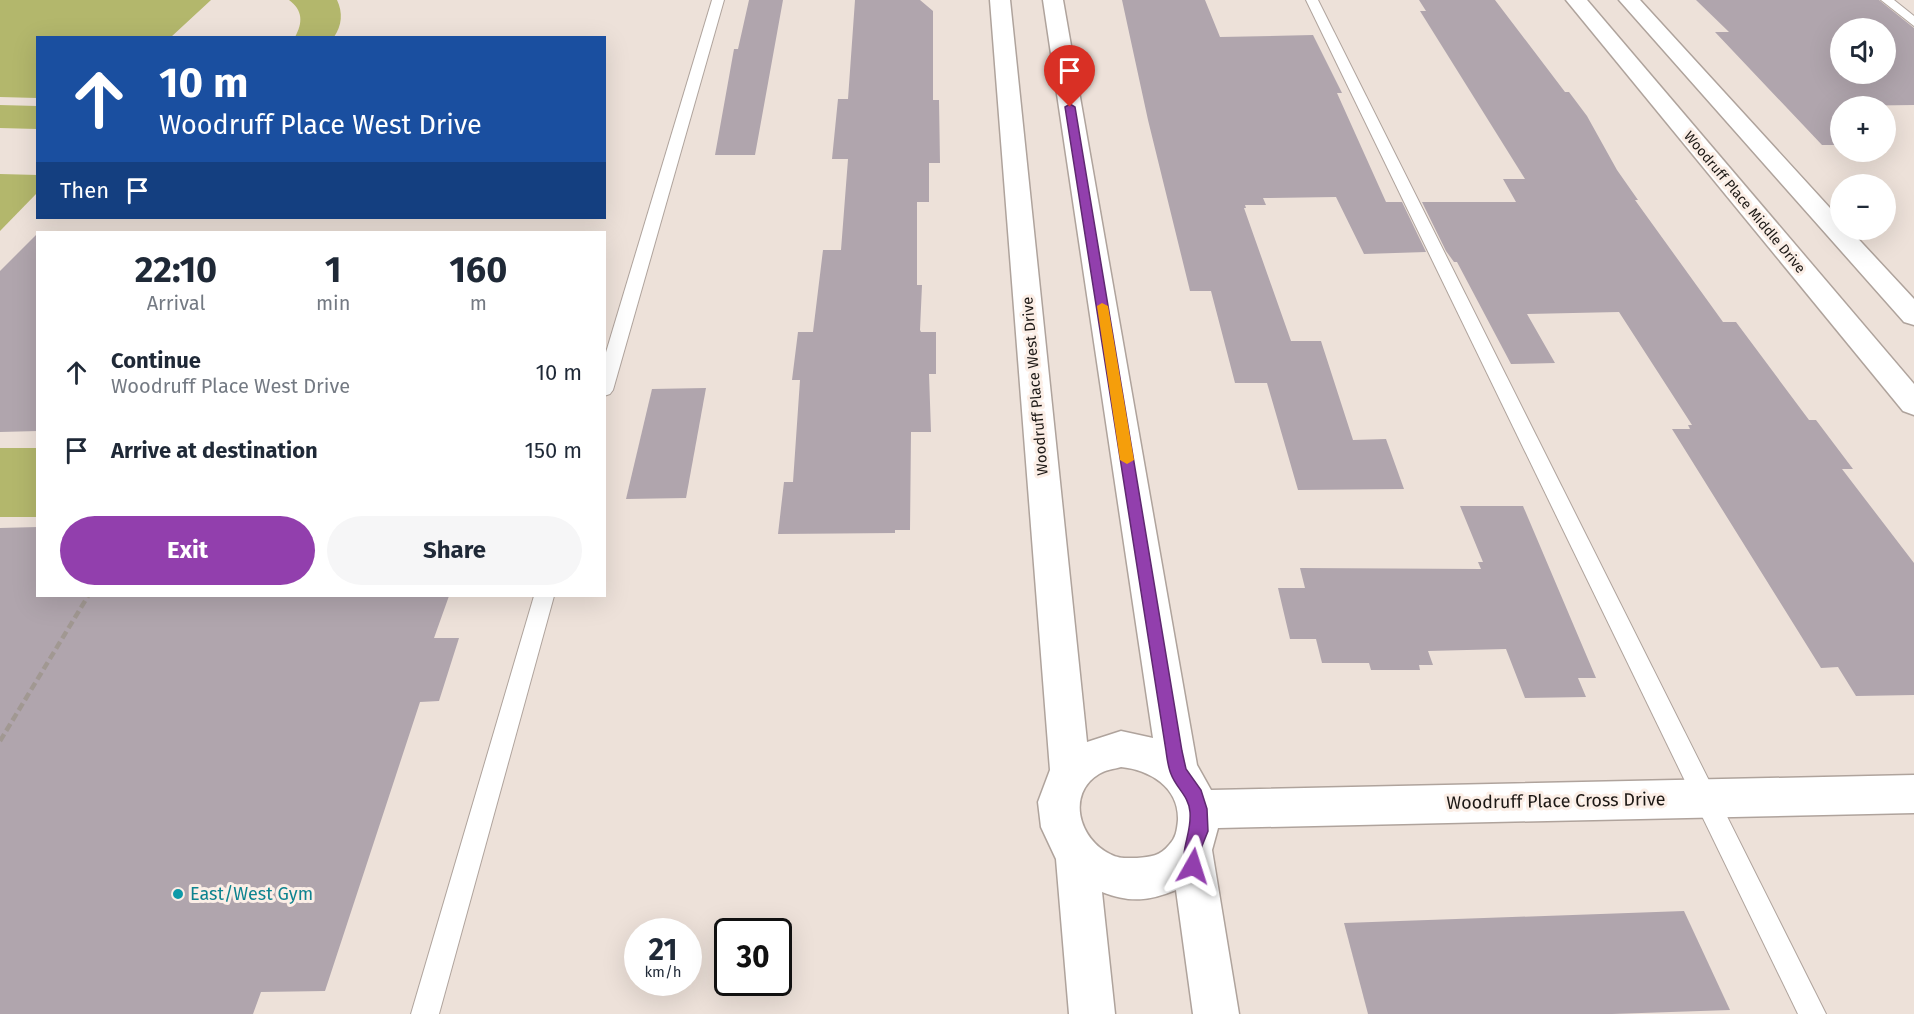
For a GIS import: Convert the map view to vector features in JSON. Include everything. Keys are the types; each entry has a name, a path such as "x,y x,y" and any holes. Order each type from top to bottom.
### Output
{"street":[{"name":"Woodruff Place West Drive","path":"1000,0 1070,773"},
{"path":"1053,0 1178,772"},
{"name":"Woodruff Place Middle Drive","path":"1576,0 1914,404"},
{"path":"1629,0 1914,316"},
{"path":"1121,749 1151,755 1178,772 1195,796 1199,831 1192,851 1170,872 1155,878 1139,880 1106,875 1091,867 1077,855 1068,843 1058,813 1062,785 1070,773 1091,755 1121,749"},
{"name":"Woodruff Place Cross Drive","path":"1198,809 1914,794"},
{"path":"1192,851 1216,1014"},
{"path":"1077,855 1092,1014"}],"lane":[{"path":"606,383 718,0"},
{"path":"1312,0 1812,1014"},
{"path":"1887,0 1914,22"},
{"path":"425,1014 544,597"}],"path":[{"path":"0,741 87,597"}],"green space":[{"path":"0,0 211,0 172,36 36,36 36,98 0,97"},
{"path":"289,0 337,0 341,19 335,36 295,36 300,17 294,4"},
{"path":"0,105 36,106 36,129 0,128"},
{"path":"0,174 36,175 36,194 0,231"},
{"path":"0,448 36,448 36,517 0,517"}],"building":[{"path":"749,0 783,0 755,155 715,155 734,49 738,49"},
{"path":"855,0 920,0 933,11 933,100 939,100 940,163 929,163 929,202 917,202 917,285 922,285 920,330 921,332 936,332 936,374 929,374 931,432 911,432 910,530 895,530 895,533 778,534 784,482 793,482 800,380 792,380 798,332 813,332 823,250 841,250 848,159 832,159 838,99 848,99"},
{"path":"1122,0 1205,0 1220,37 1313,35 1342,93 1337,93 1386,202 1402,202 1426,252 1364,254 1336,197 1263,198 1266,205 1245,205 1246,208 1244,208 1291,341 1321,341 1353,440 1386,439 1404,489 1298,490 1267,383 1235,383 1211,291 1190,291 1148,120"},
{"path":"1419,0 1495,0 1565,92 1569,92 1587,116 1617,170 1638,200 1635,200 1723,322 1736,322 1809,420 1816,420 1853,469 1842,469 1914,563 1914,695 1856,696 1838,667 1821,668 1672,429 1690,429 1688,425 1692,425 1619,312 1527,314 1555,363 1511,364 1457,262 1454,262 1446,251 1422,202 1516,202 1503,179 1525,179 1420,11 1426,11"},
{"path":"1696,0 1879,0 1914,28 1914,105 1896,105 1896,96 1830,96 1830,145 1822,145 1715,32 1729,32"},
{"path":"36,235 36,431 0,432 0,271"},
{"path":"706,388 686,498 626,499 652,389"},
{"path":"1460,506 1523,506 1596,678 1578,678 1586,697 1525,698 1506,649 1428,651 1433,665 1419,665 1420,670 1371,670 1369,663 1322,663 1316,639 1290,639 1278,588 1305,588 1300,568 1481,569 1478,562 1483,562"},
{"name":"East/West Gym","path":"36,527 36,597 449,597 434,638 459,638 439,701 420,702 325,991 261,992 253,1014 0,1014 0,528"},
{"path":"1684,911 1730,1010 1612,1014 1368,1014 1344,923"}],"slow traffic":[{"path":"1102,306 1127,460"}],"place":[{"name":"East/West Gym","path":"178,894"}],"route":[{"path":"1070,107 1174,751 1178,772 1195,796 1198,809 1199,831 1192,851 1193,866"}]}
